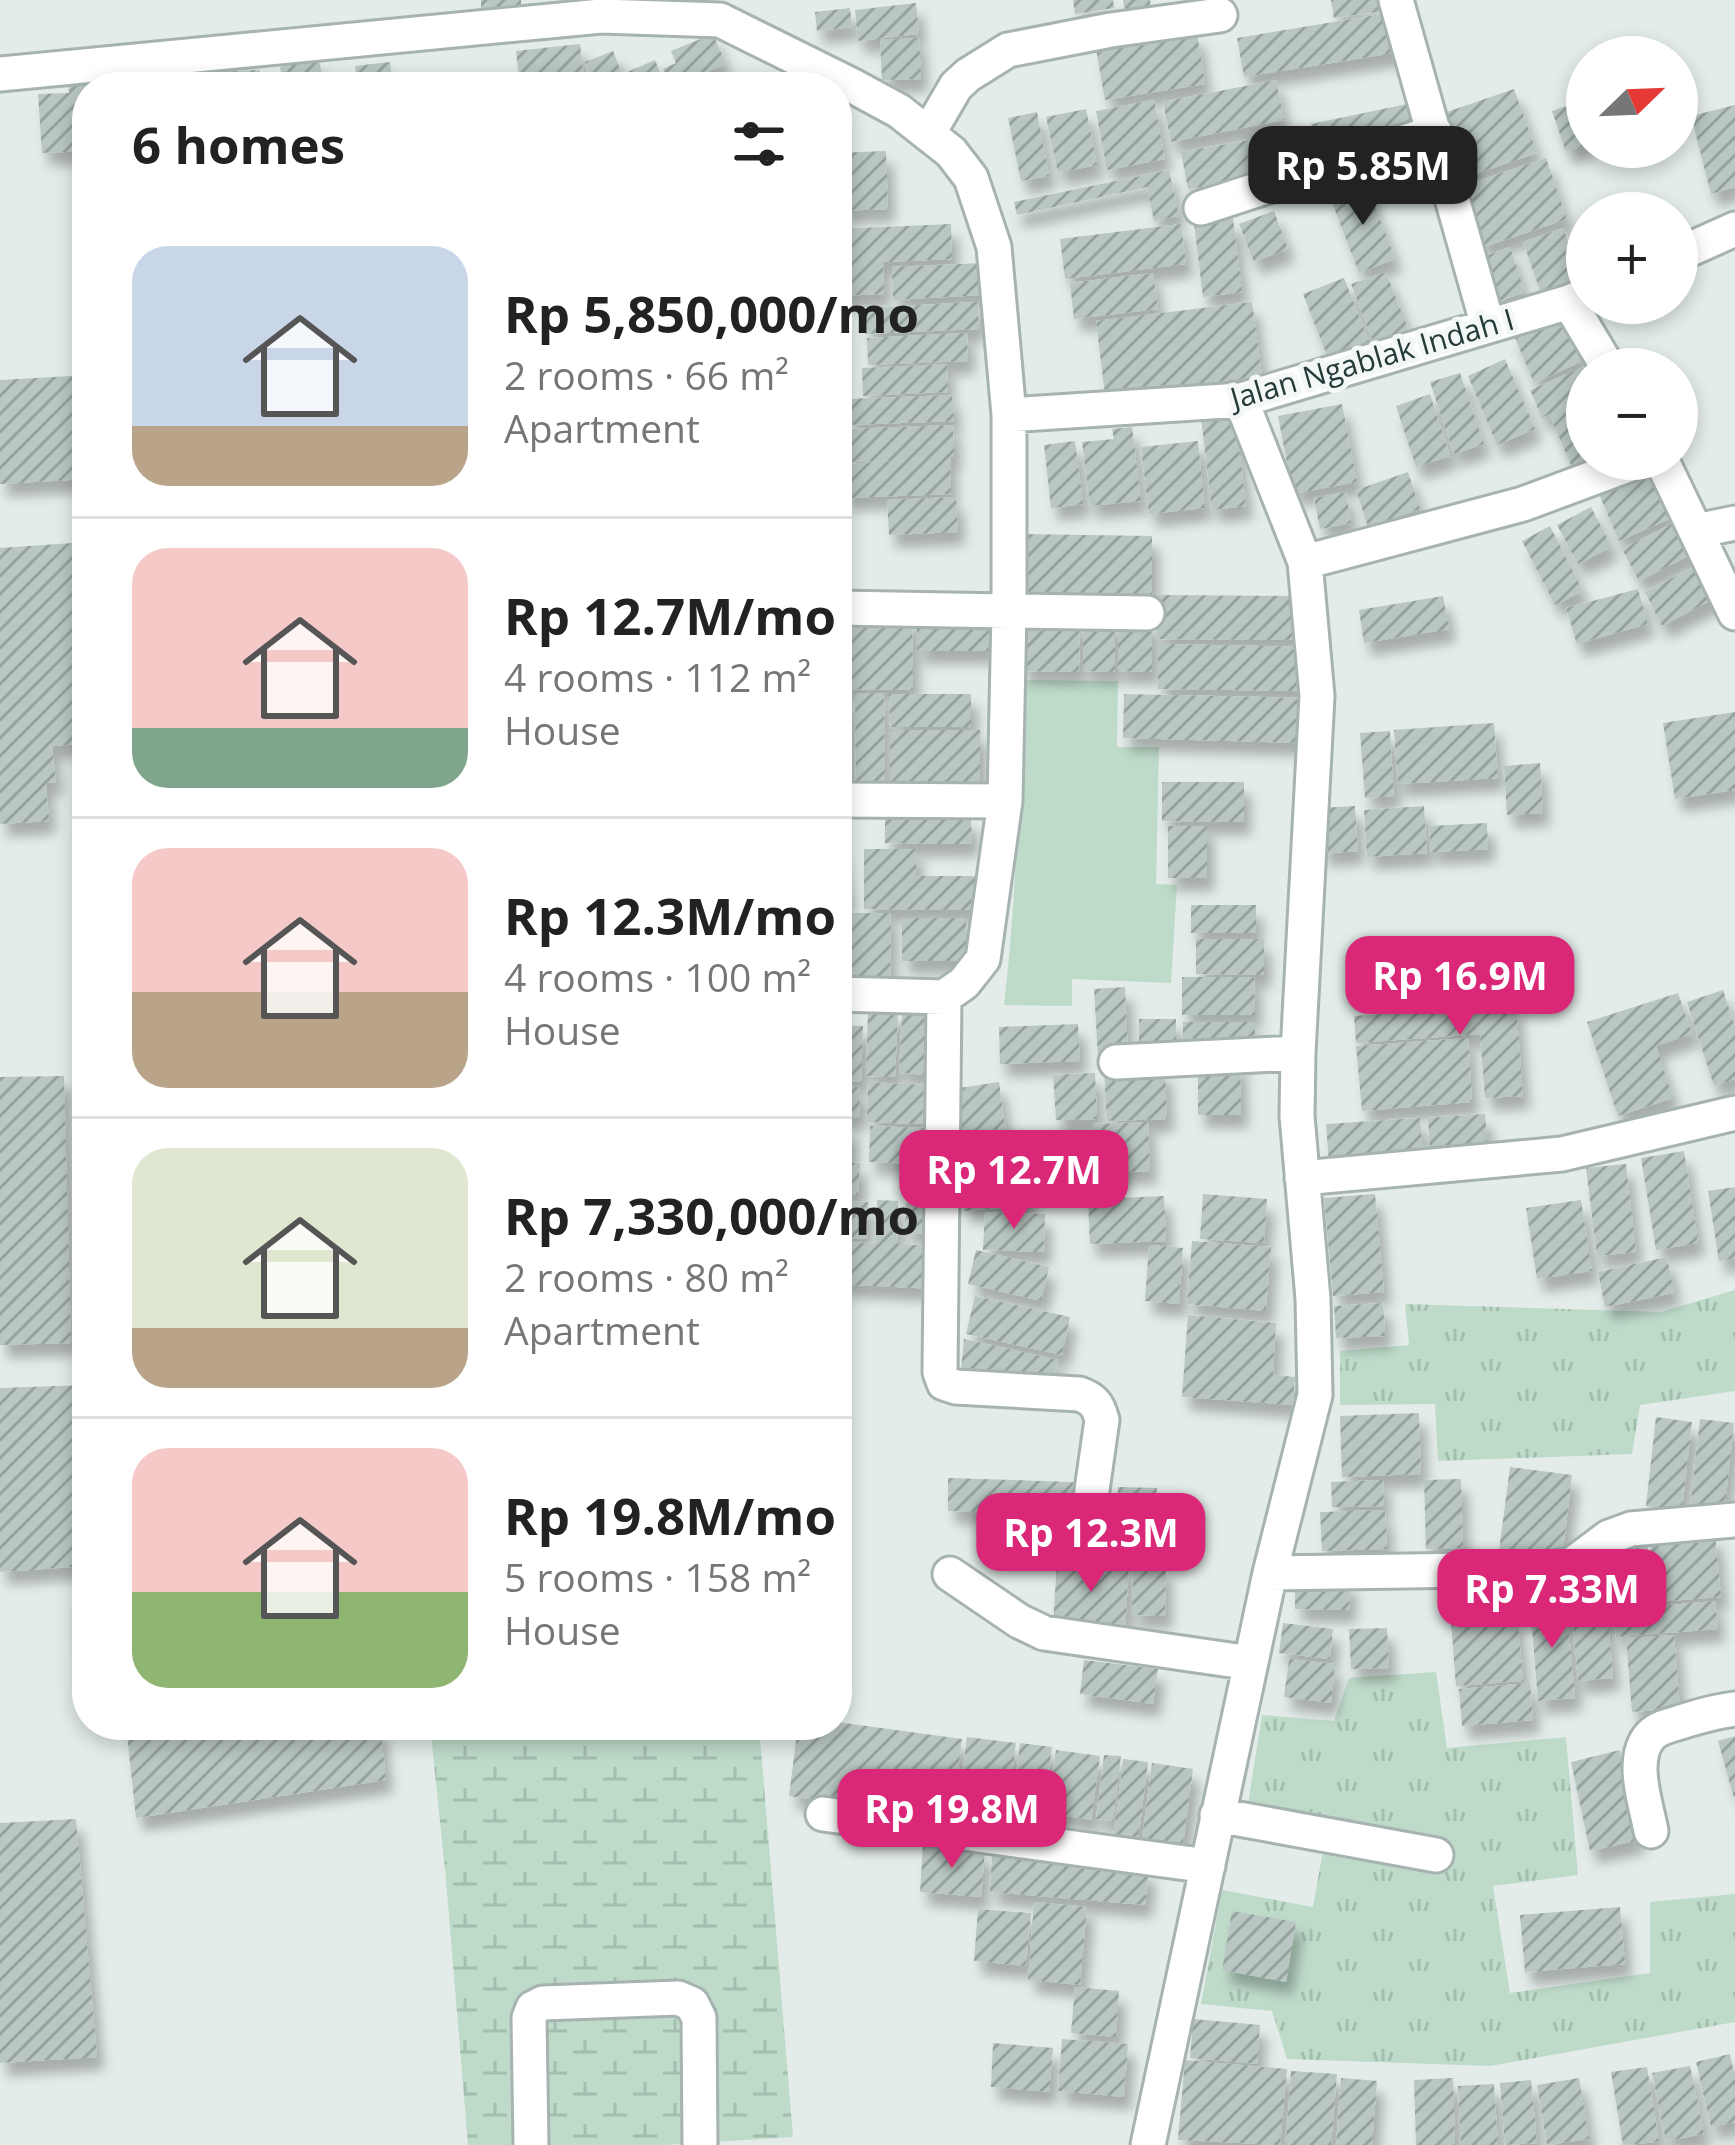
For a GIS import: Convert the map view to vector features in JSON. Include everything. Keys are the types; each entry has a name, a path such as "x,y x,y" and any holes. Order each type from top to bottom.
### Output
{"street":[{"path":"1396,0 1488,326"},
{"path":"0,74 601,16 720,10 830,72"},
{"path":"928,134 956,86 1008,50 1112,29 1220,15"},
{"path":"852,84 899,111 951,152 970,178 994,247 1010,415 1005,801 983,959 964,983 944,997 852,994"},
{"path":"1201,208 1435,132"},
{"path":"1698,245 1735,229"},
{"name":"Jalan Ngablak Indah I","path":"1010,415 1241,400 1566,302"},
{"path":"1148,2145 1270,1573 1315,1395 1298,1053 1318,696 1305,562 1241,400"},
{"path":"1305,562 1523,504 1588,480"},
{"path":"1671,480 1735,613"},
{"path":"1696,531 1735,523"},
{"path":"852,608 1148,613"},
{"path":"852,800 1005,801"},
{"path":"944,997 940,1372 944,1383 956,1387 1090,1398 1102,1420 1090,1504"},
{"path":"1116,1062 1298,1053"},
{"path":"1302,1178 1562,1154 1735,1113"},
{"path":"1270,1573 1552,1569 1573,1564 1609,1537 1631,1529 1735,1520"},
{"path":"950,1574 1044,1633 1251,1663"},
{"path":"1651,1831 1641,1768 1649,1737 1662,1728 1735,1709"},
{"path":"823,1814 1208,1866"},
{"path":"1217,1815 1436,1856"},
{"path":"531,2145 529,2018 533,2008 543,2003 679,1998 692,2004 699,2018 700,2145"}],"green space":[{"path":"1020,680 1118,681 1117,747 1159,747 1156,884 1177,885 1171,983 1072,979 1072,1006 1004,1005 1017,842"},
{"path":"1735,1290 1735,1391 1640,1405 1632,1454 1438,1461 1435,1404 1340,1405 1340,1351 1409,1345 1405,1304 1661,1312"},
{"path":"1436,1672 1447,1748 1566,1737 1578,1875 1493,1886 1510,1993 1650,1973 1650,1902 1735,1894 1735,2022 1490,2066 1287,2059 1272,2011 1201,2004 1222,1890 1313,1907 1329,1817 1248,1804 1262,1715 1334,1721 1349,1678"},
{"path":"432,1740 760,1740 793,2137 663,2145 468,2145"}],"building":[{"path":"481,0 521,0 521,8 481,10"},
{"path":"1073,0 1113,0 1114,8 1075,14"},
{"path":"1123,0 1150,0 1151,9 1125,13"},
{"path":"1331,0 1382,0 1384,11 1334,18"},
{"path":"916,3 919,34 858,41 855,10"},
{"path":"850,8 852,27 817,31 815,12"},
{"path":"1394,12 1400,52 1244,77 1237,38"},
{"path":"1197,33 1205,84 1105,100 1096,49"},
{"path":"713,34 726,64 707,72 664,72 676,63 671,51"},
{"path":"919,38 921,79 882,80 880,40"},
{"path":"580,44 583,72 518,72 516,51"},
{"path":"613,51 621,72 589,72 585,62"},
{"path":"319,60 322,72 281,72 280,67"},
{"path":"655,60 660,72 627,72"},
{"path":"390,62 391,72 356,72 355,66"},
{"path":"1276,80 1284,120 1171,142 1163,102"},
{"path":"68,81 72,81 72,152 42,153 38,94 69,93"},
{"path":"1514,89 1537,153 1460,179 1438,115"},
{"path":"1154,100 1165,159 1107,170 1096,111"},
{"path":"1412,103 1418,132 1318,153 1311,124"},
{"path":"1735,105 1735,187 1711,194 1698,143 1698,114"},
{"path":"1566,106 1566,152 1552,111"},
{"path":"1086,109 1097,165 1058,173 1046,117"},
{"path":"1037,112 1049,176 1021,181 1008,118"},
{"path":"1250,140 1257,177 1188,189 1181,152"},
{"path":"886,151 888,209 852,210 852,152"},
{"path":"1546,158 1566,219 1481,248 1460,187"},
{"path":"1169,170 1179,216 1154,221 1147,187 1017,215 1014,202"},
{"path":"1367,184 1395,259 1359,273 1330,197"},
{"path":"1274,211 1288,249 1254,262 1239,224"},
{"path":"1233,218 1242,292 1203,297 1194,223"},
{"path":"951,224 952,259 883,262 884,294 852,295 852,228"},
{"path":"1181,224 1186,264 1065,279 1060,239"},
{"path":"1563,228 1566,288 1542,296 1523,242"},
{"path":"1510,247 1525,292 1497,302 1482,257"},
{"path":"982,263 984,295 893,300 892,267"},
{"path":"1386,272 1412,339 1377,352 1351,284"},
{"path":"1153,273 1158,309 1074,319 1070,283"},
{"path":"1344,278 1373,351 1331,366 1303,294"},
{"path":"978,302 979,329 865,334 864,308"},
{"path":"1252,302 1262,376 1105,395 1096,321"},
{"path":"1563,309 1580,348 1566,348 1566,369 1534,383 1512,331"},
{"path":"967,333 968,361 868,365 867,338"},
{"path":"1505,359 1535,429 1497,445 1468,376"},
{"path":"947,364 948,392 863,396 862,368"},
{"path":"1460,373 1484,444 1454,454 1430,382"},
{"path":"1566,374 1566,453 1549,414 1542,418 1530,390"},
{"path":"72,376 72,480 0,484 0,380"},
{"path":"1430,394 1450,456 1416,467 1396,406"},
{"path":"952,395 954,421 852,425 852,399"},
{"path":"1342,404 1357,482 1293,494 1278,416"},
{"path":"1235,414 1246,506 1212,510 1201,418"},
{"path":"953,425 951,494 852,498 852,464 907,461 852,462 852,429"},
{"path":"1132,427 1141,501 1090,506 1082,442 1114,439 1112,429"},
{"path":"1075,441 1083,504 1051,508 1044,445"},
{"path":"1198,441 1205,508 1149,514 1141,447"},
{"path":"1408,472 1420,509 1368,527 1356,490"},
{"path":"1626,480 1658,480 1674,517 1619,541 1598,492"},
{"path":"1346,492 1351,523 1320,529 1314,498"},
{"path":"956,497 958,532 889,535 887,500"},
{"path":"1591,507 1612,547 1578,564 1557,525"},
{"path":"1681,519 1698,551 1639,581 1622,549"},
{"path":"1550,526 1583,591 1555,605 1522,541"},
{"path":"1022,534 1152,536 1152,606 1021,603"},
{"path":"72,543 72,744 52,746 56,782 46,783 49,821 0,824 0,548"},
{"path":"1703,562 1721,595 1662,626 1645,592"},
{"path":"1638,589 1648,624 1577,644 1566,608"},
{"path":"1157,595 1300,596 1300,640 1157,639"},
{"path":"1443,596 1449,629 1364,643 1359,610"},
{"path":"917,612 989,612 989,651 917,651"},
{"path":"852,615 912,615 913,690 852,689"},
{"path":"1021,617 1080,618 1079,672 1020,671"},
{"path":"1083,619 1115,619 1115,672 1083,671"},
{"path":"1118,619 1152,620 1152,672 1118,671"},
{"path":"1158,644 1305,647 1304,691 1158,689"},
{"path":"855,693 884,693 885,792 856,792"},
{"path":"889,694 971,694 971,727 890,727"},
{"path":"1124,694 1306,698 1305,743 1123,738"},
{"path":"1735,712 1735,790 1675,799 1663,723"},
{"path":"1494,723 1498,778 1398,784 1394,730"},
{"path":"890,730 980,730 980,796 890,796"},
{"path":"1390,731 1394,796 1365,798 1360,733"},
{"path":"1540,763 1543,813 1507,815 1504,766"},
{"path":"1162,782 1244,782 1244,822 1162,821"},
{"path":"1355,806 1358,851 1322,854 1319,808"},
{"path":"1424,806 1427,853 1367,857 1364,810"},
{"path":"885,817 971,817 972,844 885,843"},
{"path":"1487,823 1488,849 1431,852 1429,826"},
{"path":"1168,826 1207,826 1207,878 1168,878"},
{"path":"864,849 916,849 916,876 977,876 977,910 864,909"},
{"path":"1191,905 1256,905 1256,933 1191,933"},
{"path":"852,913 891,913 890,977 852,978"},
{"path":"902,918 966,918 966,961 902,961"},
{"path":"1196,939 1264,939 1264,975 1196,974"},
{"path":"1182,977 1254,977 1255,1015 1182,1015"},
{"path":"1125,987 1128,1056 1098,1057 1094,989"},
{"path":"1723,990 1735,1027 1735,1079 1714,1086 1687,1002"},
{"path":"1678,993 1692,1034 1656,1046 1673,1098 1618,1116 1587,1022"},
{"path":"1516,1004 1523,1096 1485,1098 1480,1034 1356,1043 1354,1016"},
{"path":"868,1010 898,1011 895,1077 866,1076"},
{"path":"902,1013 932,1015 930,1075 899,1073"},
{"path":"1139,1019 1176,1019 1176,1056 1139,1055"},
{"path":"1183,1022 1255,1022 1255,1054 1183,1054"},
{"path":"1078,1024 1080,1061 1000,1064 999,1027"},
{"path":"852,1026 863,1026 861,1082 852,1082"},
{"path":"1468,1038 1472,1102 1362,1111 1356,1046"},
{"path":"1198,1061 1240,1061 1241,1115 1198,1115"},
{"path":"1165,1069 1167,1119 1107,1121 1104,1071"},
{"path":"1095,1073 1097,1119 1056,1120 1053,1075"},
{"path":"64,1076 71,1343 0,1345 0,1077"},
{"path":"868,1082 924,1085 922,1124 867,1122"},
{"path":"999,1082 1007,1140 957,1148 947,1090"},
{"path":"852,1087 860,1087 859,1118 852,1118"},
{"path":"1485,1114 1488,1150 1430,1155 1428,1118"},
{"path":"1420,1118 1423,1156 1329,1163 1326,1124"},
{"path":"1148,1122 1150,1171 1095,1173 1093,1124"},
{"path":"870,1126 925,1128 923,1164 869,1162"},
{"path":"1684,1151 1698,1243 1656,1250 1641,1158"},
{"path":"852,1163 860,1163 858,1195 852,1195"},
{"path":"1626,1164 1636,1252 1597,1256 1586,1168"},
{"path":"1027,1166 1030,1206 964,1211 961,1171"},
{"path":"1735,1187 1735,1258 1719,1261 1708,1191"},
{"path":"1203,1194 1267,1199 1264,1243 1200,1239"},
{"path":"1375,1194 1384,1292 1333,1296 1324,1198"},
{"path":"1164,1196 1166,1241 1090,1244 1088,1199"},
{"path":"877,1200 898,1201 897,1244 937,1246 935,1289 852,1285 852,1242 876,1243"},
{"path":"1581,1200 1592,1271 1537,1279 1526,1208"},
{"path":"852,1201 868,1202 866,1239 852,1239"},
{"path":"906,1203 939,1204 939,1235 905,1233"},
{"path":"985,1212 1045,1214 1044,1252 983,1250"},
{"path":"1192,1241 1271,1247 1266,1311 1187,1304"},
{"path":"1149,1245 1183,1248 1179,1304 1145,1301"},
{"path":"976,1250 1049,1267 1041,1301 968,1284"},
{"path":"1667,1257 1674,1293 1605,1307 1598,1272"},
{"path":"975,1296 1070,1317 1062,1355 966,1334"},
{"path":"1383,1303 1385,1336 1336,1338 1334,1306"},
{"path":"1188,1315 1276,1323 1273,1375 1295,1377 1293,1405 1182,1397"},
{"path":"964,1339 1058,1360 1051,1390 960,1381"},
{"path":"72,1386 72,1567 0,1572 0,1388"},
{"path":"1419,1413 1421,1474 1342,1477 1340,1416"},
{"path":"1656,1417 1692,1422 1682,1510 1646,1506"},
{"path":"1700,1419 1734,1423 1724,1513 1690,1509"},
{"path":"1510,1467 1572,1475 1562,1559 1499,1551"},
{"path":"948,1478 1073,1482 1072,1515 948,1511"},
{"path":"1461,1479 1463,1548 1426,1549 1424,1480"},
{"path":"1383,1480 1384,1506 1332,1507 1331,1482"},
{"path":"1118,1487 1157,1488 1156,1521 1117,1519"},
{"path":"1385,1510 1387,1549 1322,1551 1320,1512"},
{"path":"1007,1520 1052,1521 1051,1552 1006,1551"},
{"path":"1097,1525 1143,1526 1142,1558 1096,1556"},
{"path":"1715,1534 1721,1597 1655,1602 1650,1540"},
{"path":"1648,1547 1653,1602 1620,1604 1615,1550"},
{"path":"1057,1560 1129,1564 1125,1631 1053,1626"},
{"path":"1133,1565 1166,1566 1165,1616 1132,1615"},
{"path":"1295,1580 1350,1580 1349,1610 1295,1609"},
{"path":"1605,1583 1613,1678 1578,1681 1570,1586"},
{"path":"1566,1600 1575,1698 1538,1701 1530,1603"},
{"path":"1715,1601 1718,1629 1616,1637 1614,1610"},
{"path":"1517,1615 1523,1681 1456,1686 1451,1621"},
{"path":"1283,1623 1333,1629 1330,1659 1279,1653"},
{"path":"1387,1628 1389,1668 1351,1669 1349,1629"},
{"path":"1674,1635 1680,1708 1632,1712 1626,1638"},
{"path":"1289,1659 1335,1664 1331,1703 1284,1697"},
{"path":"1084,1660 1158,1669 1153,1704 1080,1694"},
{"path":"1530,1683 1533,1720 1462,1726 1459,1689"},
{"path":"852,1724 962,1739 952,1818 789,1796 796,1740 852,1740"},
{"path":"1735,1736 1735,1797 1734,1798 1718,1741"},
{"path":"967,1737 1016,1743 1007,1814 958,1807"},
{"path":"128,1740 382,1740 386,1780 136,1818"},
{"path":"1020,1743 1052,1747 1044,1811 1012,1806"},
{"path":"1056,1750 1100,1756 1091,1820 1048,1813"},
{"path":"1620,1750 1639,1840 1590,1851 1571,1762"},
{"path":"1104,1755 1121,1756 1113,1821 1096,1819"},
{"path":"1123,1759 1148,1762 1138,1841 1113,1838"},
{"path":"1152,1763 1193,1769 1182,1852 1141,1846"},
{"path":"76,1819 97,2057 0,2063 0,1823"},
{"path":"923,1845 985,1850 981,1897 920,1892"},
{"path":"992,1856 1149,1869 1145,1905 990,1892"},
{"path":"1034,1902 1087,1907 1080,1985 1028,1980"},
{"path":"1620,1907 1625,1964 1525,1972 1520,1915"},
{"path":"978,1909 1031,1913 1026,1966 974,1961"},
{"path":"1232,1911 1296,1922 1286,1982 1222,1970"},
{"path":"1075,1987 1119,1991 1116,2037 1071,2033"},
{"path":"1193,2019 1260,2025 1257,2064 1190,2058"},
{"path":"1062,2039 1128,2044 1124,2097 1058,2091"},
{"path":"993,2043 1053,2048 1049,2092 991,2087"},
{"path":"1730,2054 1735,2122 1711,2127 1696,2062"},
{"path":"1185,2060 1287,2069 1280,2145 1178,2140"},
{"path":"1690,2066 1704,2134 1666,2141 1652,2073"},
{"path":"1647,2067 1659,2142 1623,2145 1611,2072"},
{"path":"1291,2071 1337,2074 1331,2145 1286,2145"},
{"path":"1341,2078 1377,2081 1372,2145 1336,2145"},
{"path":"1453,2078 1455,2145 1416,2145 1414,2080"},
{"path":"1579,2078 1589,2139 1547,2145 1537,2085"},
{"path":"1531,2080 1537,2143 1505,2145 1500,2083"},
{"path":"1494,2084 1498,2145 1461,2145 1458,2086"}]}
